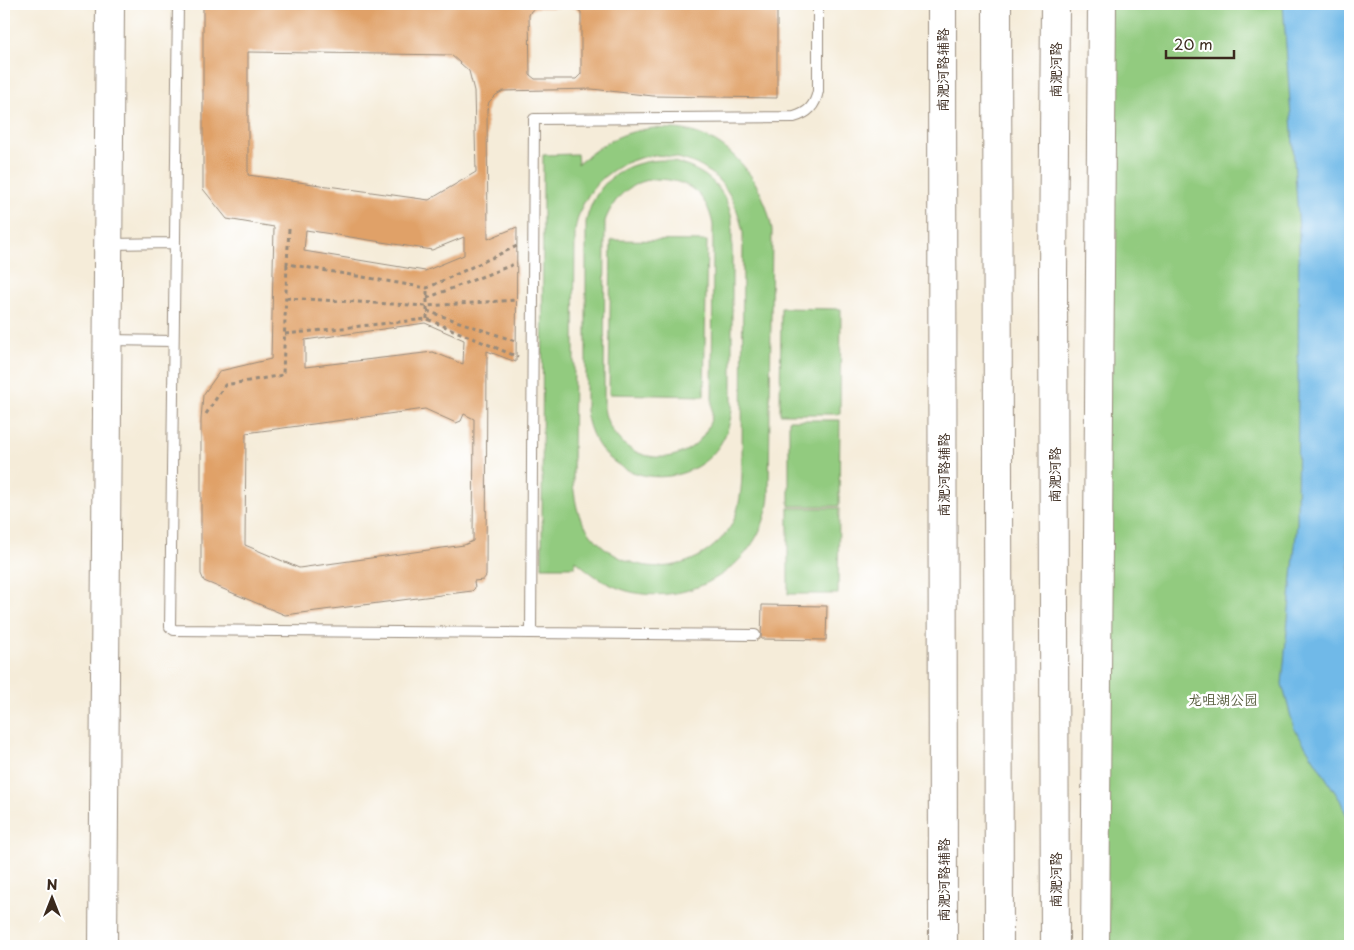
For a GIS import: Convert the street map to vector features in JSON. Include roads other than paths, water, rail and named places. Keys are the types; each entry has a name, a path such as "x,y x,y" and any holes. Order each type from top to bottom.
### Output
{"street":[{"path":"103,946 110,4"},
{"name":"南淝河路辅路","path":"942,4 943,946"},
{"path":"997,4 998,946"},
{"name":"南淝河路","path":"1055,4 1053,278 1055,946"},
{"path":"1095,946 1102,4"}],"lane":[{"path":"178,4 169,620 172,628 174,630 755,635"},
{"path":"531,633 534,119 794,117 805,114 814,104 818,91 818,4"},
{"path":"108,244 174,243"},
{"path":"108,340 173,341"}],"water":[{"path":"1283,4 1350,4 1350,832 1348,819 1340,800 1294,728 1282,684 1297,523 1299,231"}],"park label":[{"name":"龙咀湖公园","path":"1223,699"}]}
